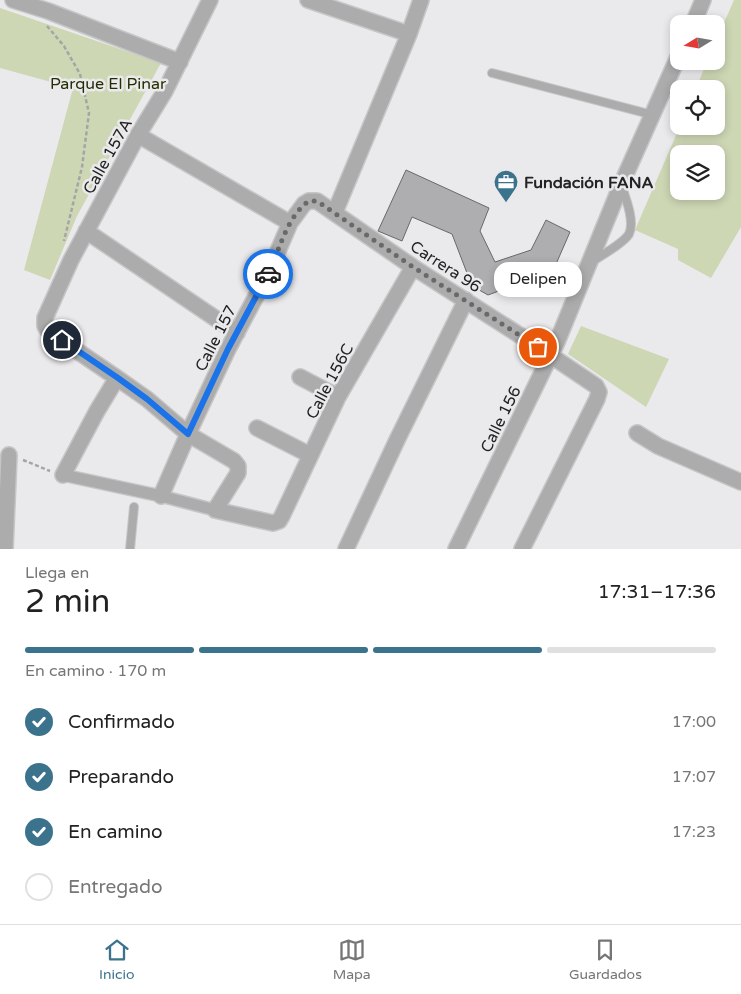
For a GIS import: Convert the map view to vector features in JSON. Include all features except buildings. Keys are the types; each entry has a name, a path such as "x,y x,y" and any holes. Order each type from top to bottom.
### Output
{"street":[{"path":"13,0 48,11 180,62"},
{"name":"Calle 157A","path":"118,378 48,331 45,326 45,318 71,260 138,135 165,91 210,0"},
{"path":"308,0 409,34"},
{"path":"334,212 409,34 421,0"},
{"path":"695,15 700,1"},
{"name":"Calle 156","path":"456,549 551,356 621,185 672,70"},
{"path":"138,135 290,223"},
{"name":"Carrera 96","path":"309,201 317,201 413,267 596,386 599,392 597,399 522,549"},
{"name":"Calle 157","path":"161,496 228,349 269,272 290,223 304,204 309,201"},
{"path":"86,232 237,333"},
{"name":"Calle 156C","path":"215,510 273,523 279,521 338,397 413,267"},
{"path":"346,549 466,300"},
{"path":"300,377 338,397"},
{"path":"118,378 147,399 188,434 234,461 238,466 238,473 215,510 161,496 64,476 97,411 118,378"},
{"path":"256,428 310,455"},
{"path":"637,433 658,446 741,482"},
{"path":"5,549 9,455"}],"lane":[{"path":"492,73 652,115"},
{"path":"589,263 630,233 629,209 621,185"},
{"path":"130,549 134,507"}],"path":[{"path":"48,11 45,23 64,46 80,74 89,114 82,167 61,255 71,260"},
{"path":"9,455 64,476"}],"green space":[{"path":"734,0 741,0 741,227 711,278 678,260 678,249 635,230 670,149 670,200 725,200 725,145 672,145 676,135 725,135 725,80 700,80 703,70 725,70 725,20"},
{"name":"Parque El Pinar","path":"0,8 161,63 77,216 50,280 24,270 73,88 0,68"},
{"path":"581,326 669,359 646,407 568,354"}],"way so far":[{"path":"268,274 290,223 304,204 309,201 317,201 413,267 538,347"}],"place":[{"name":"Fundación FANA","path":"506,203"},
{"name":"Delipen","path":"538,347"}],"route":[{"path":"62,340 147,399 188,434 228,349 268,274"}]}
